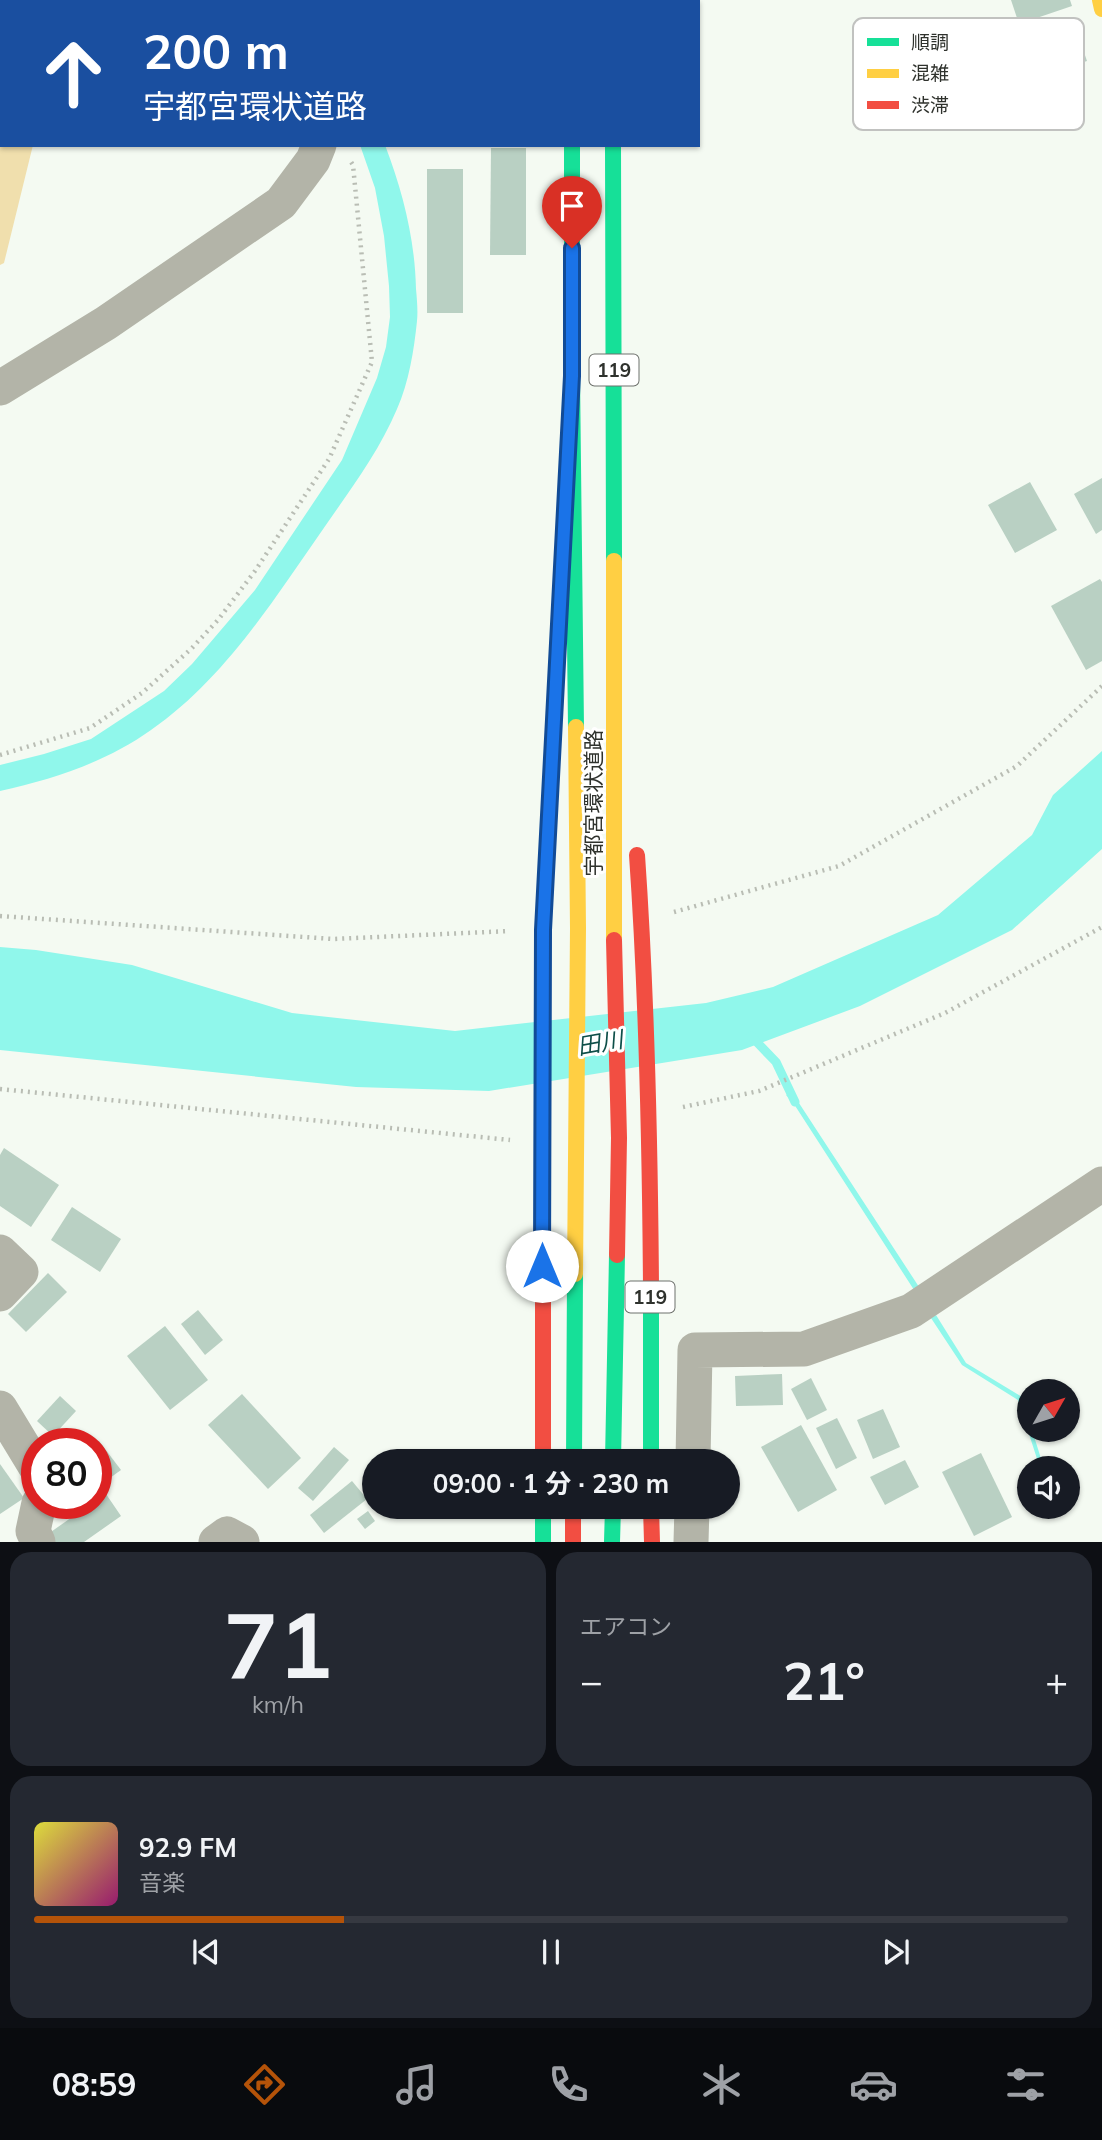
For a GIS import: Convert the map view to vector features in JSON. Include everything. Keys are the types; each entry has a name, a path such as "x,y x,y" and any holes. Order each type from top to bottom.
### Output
{"main road":[{"path":"1100,0 1102,9"},
{"name":"宇都宮環状道路","path":"572,147 578,928 573,1449"},
{"name":"宇都宮環状道路","path":"613,147 614,923 619,1138 613,1449"},
{"name":"119","path":"559,625 572,376"},
{"name":"119","path":"615,595 630,772"},
{"path":"543,1449 543,930 553,736"},
{"name":"119","path":"636,840 649,1105 651,1449"},
{"path":"543,1519 543,1542"},
{"path":"573,1519 573,1542"},
{"path":"612,1519 612,1542"},
{"path":"651,1519 652,1542"}],"street":[{"path":"0,388 106,323 281,203 313,160 332,150"},
{"path":"693,1449 695,1350 804,1349 911,1311 1102,1184"},
{"path":"0,1252 20,1272 0,1294"},
{"path":"0,1408 21,1443"},
{"path":"36,1519 33,1531 38,1542"},
{"path":"691,1542 692,1519"},
{"path":"216,1542 227,1534 242,1542"}],"path":[{"path":"0,755 90,728 142,693 191,649 218,620 255,571 329,459 372,362 353,165 332,150"},
{"path":"642,921 839,866 1017,766 1102,686"},
{"path":"0,916 333,939 543,930"},
{"path":"649,1105 662,1112 759,1091 945,1013 1102,927"},
{"path":"0,1089 521,1141 542,1154"}],"shaded area":[{"path":"0,147 33,147 4,263 0,265"}],"water":[{"path":"361,147 386,147 407,216 415,271 417,317 410,366 401,399 381,442 244,640 200,689 151,730 116,751 60,775 0,791 0,765 91,739 164,691 192,664 255,590 342,460 377,378 386,347 390,317 384,236 375,188"},
{"name":"田川","path":"1102,751 1102,849 1012,930 860,1006 742,1050 489,1091 356,1087 0,1050 0,947 132,965 292,1013 455,1031 706,1003 773,987 938,915 1032,835 1053,795"},
{"path":"791,1093 921,1290 916,1293 786,1095"},
{"path":"936,1315 966,1363 1017,1394 1017,1399 962,1365 931,1318"},
{"path":"1032,1442 1036,1442 1040,1456 1036,1456"}],"building":[{"path":"1011,0 1070,0 1072,6 1037,18 1017,18"},
{"path":"491,148 526,148 526,255 490,255"},
{"path":"427,169 463,169 463,313 427,313"},
{"path":"1102,478 1102,530 1096,534 1074,494"},
{"path":"1030,482 1057,530 1015,553 988,505"},
{"path":"1100,579 1102,661 1086,670 1051,606"},
{"path":"4,1148 59,1185 31,1227 0,1206 0,1155"},
{"path":"72,1207 121,1239 100,1272 51,1240"},
{"path":"48,1273 67,1292 26,1332 8,1314"},
{"path":"198,1310 223,1340 205,1355 181,1324"},
{"path":"165,1326 208,1380 170,1410 127,1356"},
{"path":"782,1374 783,1405 736,1406 735,1376"},
{"path":"811,1378 827,1410 807,1420 791,1389"},
{"path":"242,1394 301,1458 268,1489 208,1425"},
{"path":"60,1396 76,1411 60,1428 44,1428 37,1421"},
{"path":"883,1409 900,1447 873,1459 857,1420"},
{"path":"837,1418 857,1458 836,1469 816,1428"},
{"path":"801,1425 837,1490 798,1512 761,1447"},
{"path":"334,1447 349,1460 313,1501 298,1488"},
{"path":"981,1453 1012,1517 974,1536 942,1472"},
{"path":"112,1458 121,1470 112,1476"},
{"path":"905,1460 919,1487 885,1505 870,1477"},
{"path":"0,1464 21,1494 21,1500 0,1514"},
{"path":"352,1481 362,1493 362,1503 324,1533 310,1515"},
{"path":"112,1503 121,1516 84,1542 53,1542 48,1534 69,1519 112,1519"},
{"path":"362,1515 362,1519 375,1521 365,1529 357,1519"}],"waterway":[{"path":"751,1036 776,1062 795,1102"}],"traffic: fast":[{"path":"572,147 576,727"},
{"path":"613,147 614,561"},
{"path":"613,1449 617,1255"},
{"path":"574,1449 575,1274"},
{"path":"651,1288 651,1449"},
{"path":"543,1519 543,1542"},
{"path":"612,1542 613,1519"}],"traffic: slow":[{"path":"1100,0 1102,9"},
{"path":"614,561 614,940"},
{"path":"575,1274 578,928 576,727"},
{"path":"543,1038 543,930 553,745"}],"traffic: jam":[{"path":"637,855 647,1071 651,1288"},
{"path":"614,940 619,1138 617,1255"},
{"path":"543,1038 543,1449"},
{"path":"573,1519 573,1542"},
{"path":"651,1519 652,1542"}],"route":[{"path":"542,1266 543,930 572,376 572,248"}]}
